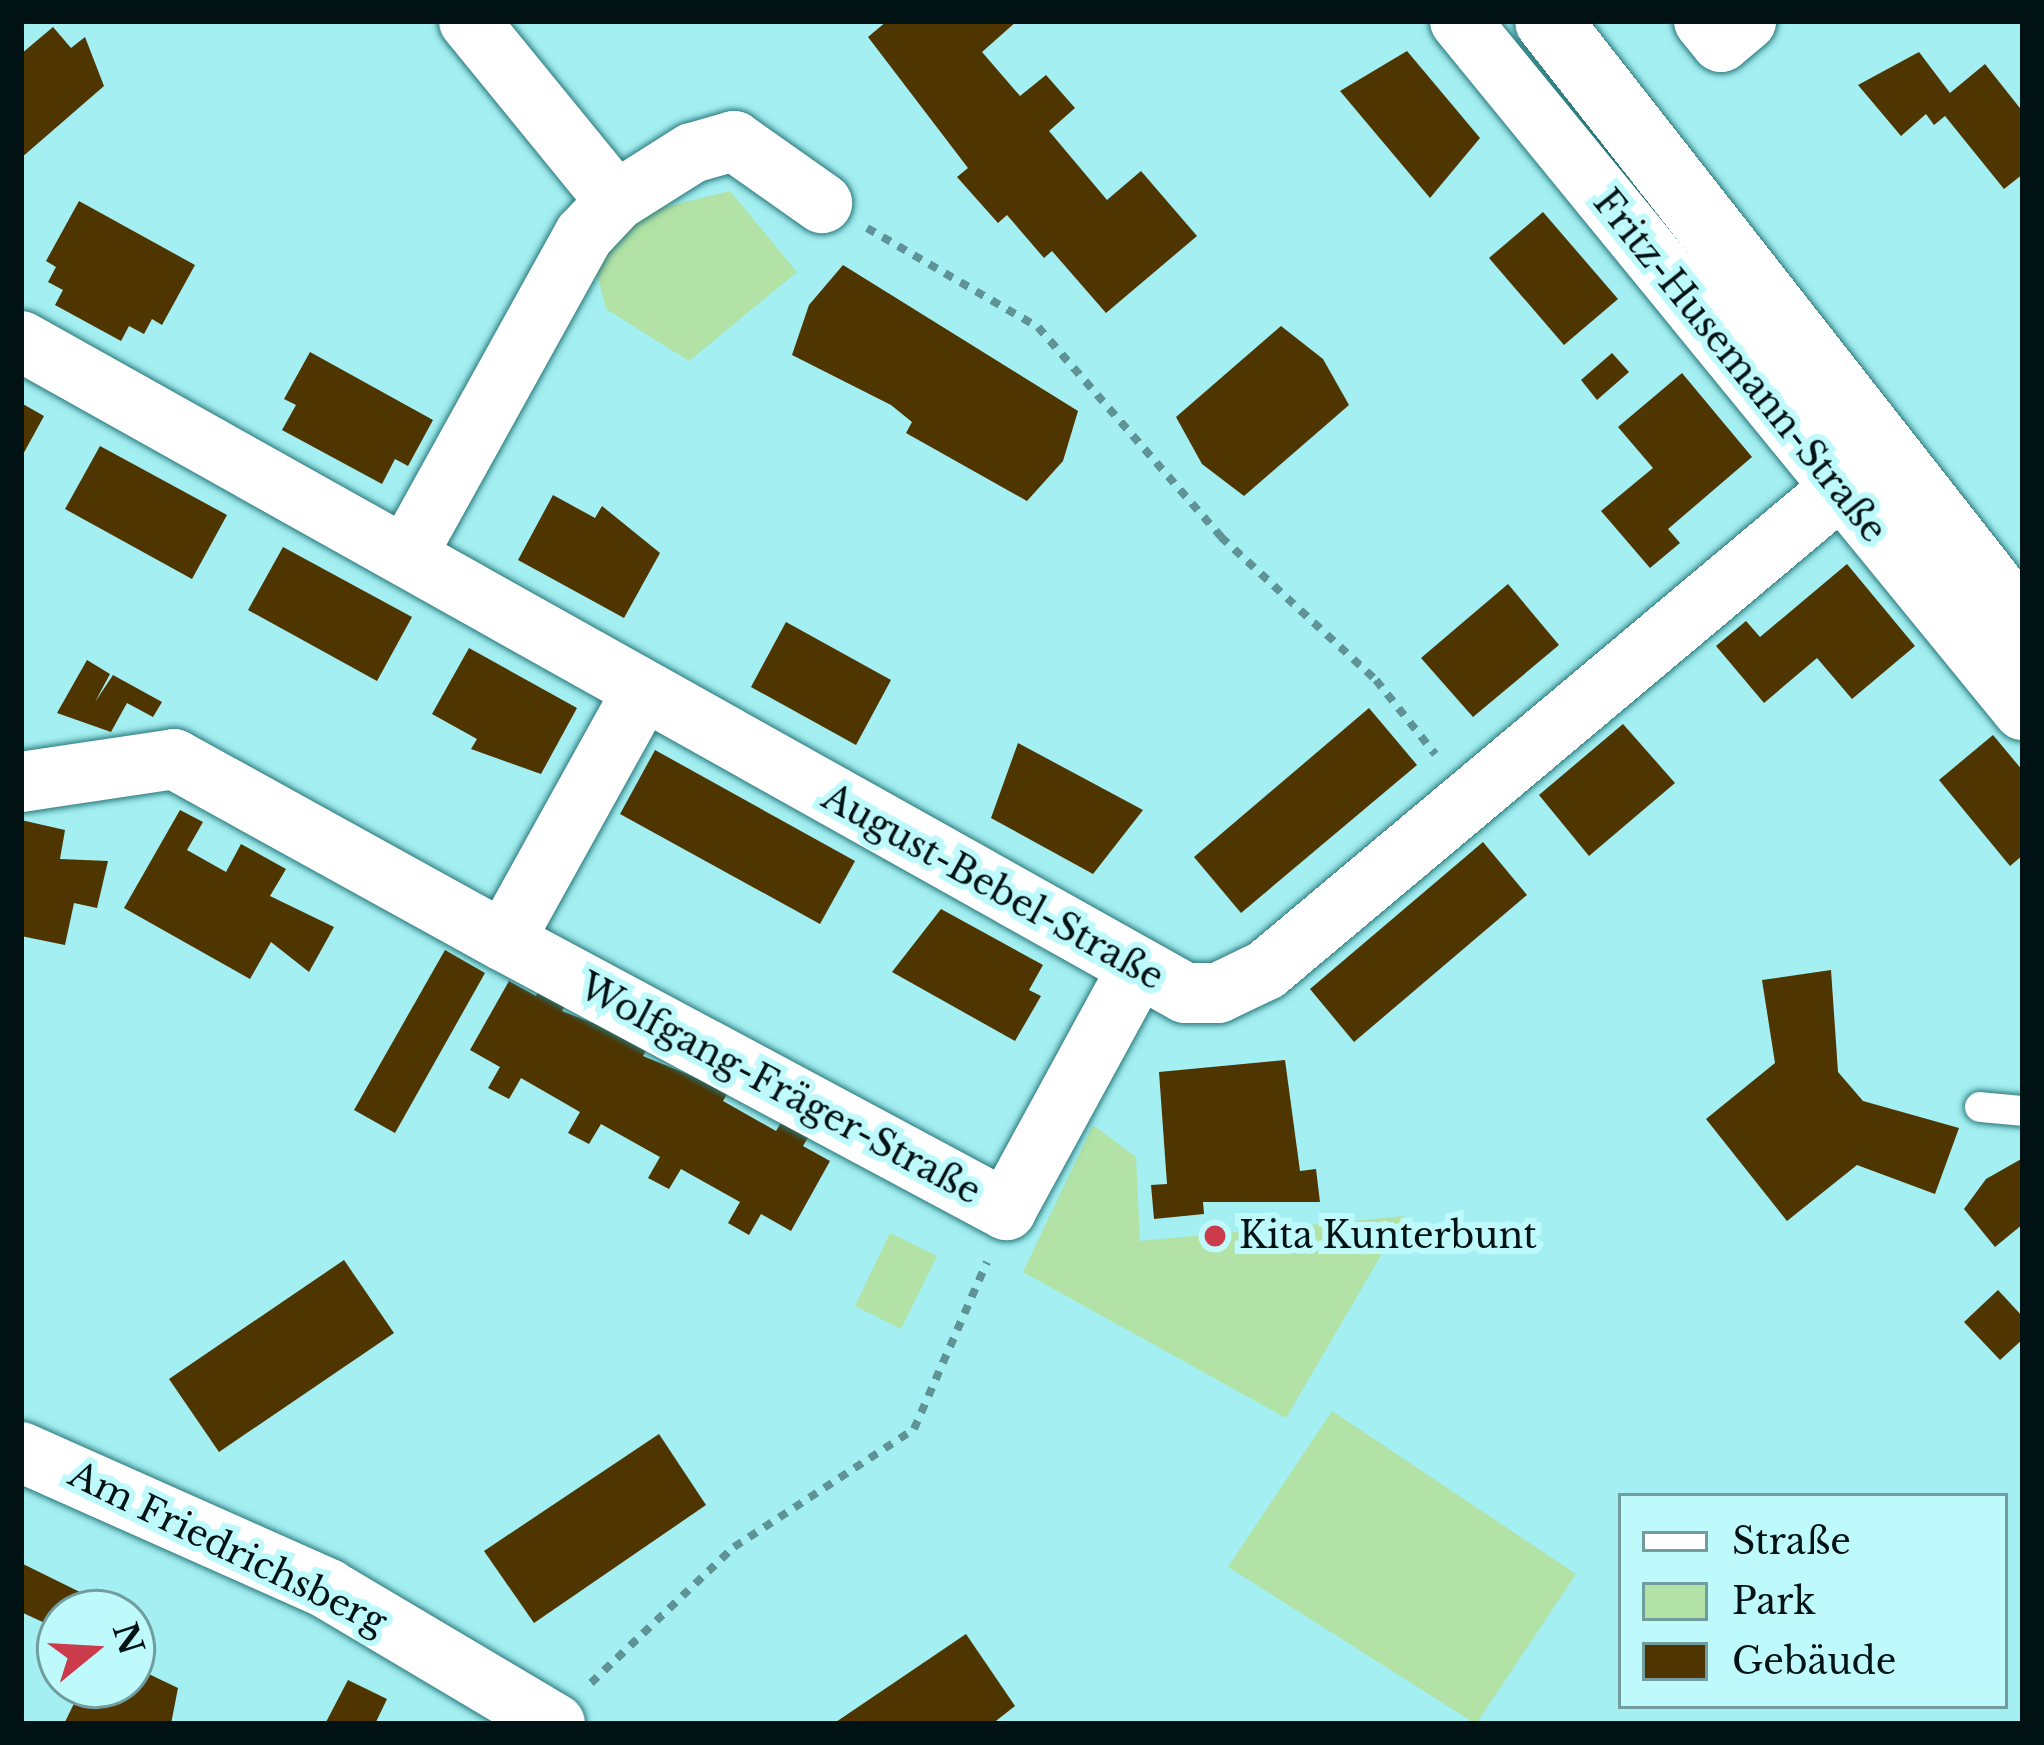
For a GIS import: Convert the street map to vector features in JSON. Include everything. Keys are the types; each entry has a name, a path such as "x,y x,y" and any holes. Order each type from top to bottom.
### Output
{"street":[{"path":"470,21 616,201"},
{"name":"Fritz-Husemann-Straße","path":"1460,21 1834,488 2023,710"},
{"name":"Fritz-Husemann-Straße","path":"1548,21 2023,627"},
{"path":"406,556 584,235 616,201 692,152 734,141 822,202"},
{"name":"August-Bebel-Straße","path":"21,341 1185,993 1244,985 1834,488 1886,450"},
{"path":"504,941 642,692"},
{"name":"Wolfgang-Fräger-Straße","path":"21,782 174,759 1006,1210 1137,970"},
{"name":"Am Friedrichsberg","path":"21,1452 328,1589 570,1708"}],"lane":[{"path":"1980,1107 2023,1111"}],"path":[{"path":"822,202 1038,327 1221,537 1376,680 1470,798"},
{"path":"570,1708 734,1547 914,1429 934,1403 1006,1210"}],"green space":[{"path":"730,191 797,272 689,361 606,309 593,257 644,212"},
{"path":"1093,1125 1136,1157 1140,1241 1404,1216 1286,1418 1023,1272"},
{"path":"890,1233 937,1256 901,1329 855,1306"},
{"path":"1332,1411 1576,1574 1476,1724 1228,1567"}],"building":[{"path":"887,21 1017,21 982,52 1020,96 1046,75 1075,108 1049,131 1107,200 1141,171 1197,236 1106,313 1052,251 1044,258 1007,215 998,223 957,177 968,168 868,37"},
{"path":"53,27 71,48 85,37 104,86 21,158 21,54"},
{"path":"1407,51 1480,138 1430,198 1340,91"},
{"path":"1919,52 1950,93 1985,64 2023,112 2023,174 2004,189 1945,116 1934,125 1926,114 1901,136 1858,85"},
{"path":"79,201 195,265 162,325 152,319 144,334 129,326 121,341 55,305 63,290 48,282 56,267 46,261"},
{"path":"1543,212 1618,299 1564,345 1489,258"},
{"path":"843,265 1078,411 1063,461 1027,501 906,433 912,422 891,405 792,355 809,305"},
{"path":"1281,326 1323,359 1349,405 1244,496 1202,464 1176,417"},
{"path":"310,352 433,420 408,466 395,459 382,484 282,430 296,405 284,399"},
{"path":"1612,353 1629,372 1597,400 1581,380"},
{"path":"1682,373 1752,457 1668,529 1680,543 1650,568 1601,511 1653,468 1618,427"},
{"path":"21,403 44,416 21,458"},
{"path":"100,446 227,515 192,579 65,509"},
{"path":"553,495 595,518 602,506 660,553 624,618 518,560"},
{"path":"283,547 412,617 377,681 248,610"},
{"path":"1847,564 1915,646 1852,699 1817,658 1764,703 1716,646 1746,621 1760,637"},
{"path":"1508,584 1559,645 1473,717 1421,658"},
{"path":"786,622 891,680 856,745 751,687"},
{"path":"469,648 577,708 541,774 471,749 477,739 432,714"},
{"path":"87,660 110,674 95,702 113,675 162,702 153,717 127,703 111,732 57,713"},
{"path":"1369,708 1417,765 1241,913 1194,857"},
{"path":"1623,724 1675,783 1589,856 1539,795"},
{"path":"1993,735 2023,771 2023,855 2010,866 1939,780"},
{"path":"1018,743 1143,810 1093,874 991,818"},
{"path":"655,750 855,861 820,924 620,814"},
{"path":"180,810 203,822 187,850 226,872 241,844 286,869 270,896 334,927 309,972 271,942 250,979 124,908"},
{"path":"21,820 65,830 60,859 108,861 97,908 74,903 65,945 21,936"},
{"path":"1483,842 1527,895 1354,1042 1310,989"},
{"path":"941,909 1043,965 1029,990 1041,996 1015,1041 892,972"},
{"path":"445,950 485,973 395,1133 354,1110"},
{"path":"1831,970 1838,1072 1863,1101 1959,1128 1935,1194 1857,1165 1787,1221 1706,1119 1775,1063 1762,980"},
{"path":"509,981 536,996 542,985 568,1001 562,1011 649,1045 643,1056 729,1091 723,1101 776,1131 782,1121 809,1136 803,1146 830,1161 791,1231 761,1214 749,1235 728,1223 740,1202 681,1169 669,1189 648,1178 660,1157 601,1124 589,1144 568,1133 580,1112 521,1078 509,1099 488,1088 500,1067 470,1050"},
{"path":"1285,1060 1300,1171 1316,1169 1320,1202 1203,1202 1204,1214 1154,1219 1151,1185 1167,1184 1159,1072"},
{"path":"2023,1158 2023,1224 1995,1247 1964,1209 1986,1179"},
{"path":"344,1260 394,1333 219,1452 169,1379"},
{"path":"1998,1290 2023,1317 2023,1339 2000,1360 1964,1322"},
{"path":"659,1434 706,1505 534,1623 484,1551"},
{"path":"21,1563 74,1589 36,1589 36,1619 21,1612"},
{"path":"966,1634 1015,1706 992,1724 833,1724"},
{"path":"156,1677 178,1688 171,1724 64,1724 71,1709 156,1709"},
{"path":"348,1680 387,1699 375,1724 325,1724"}],"place":[{"name":"Kita Kunterbunt","path":"1215,1236"}]}
